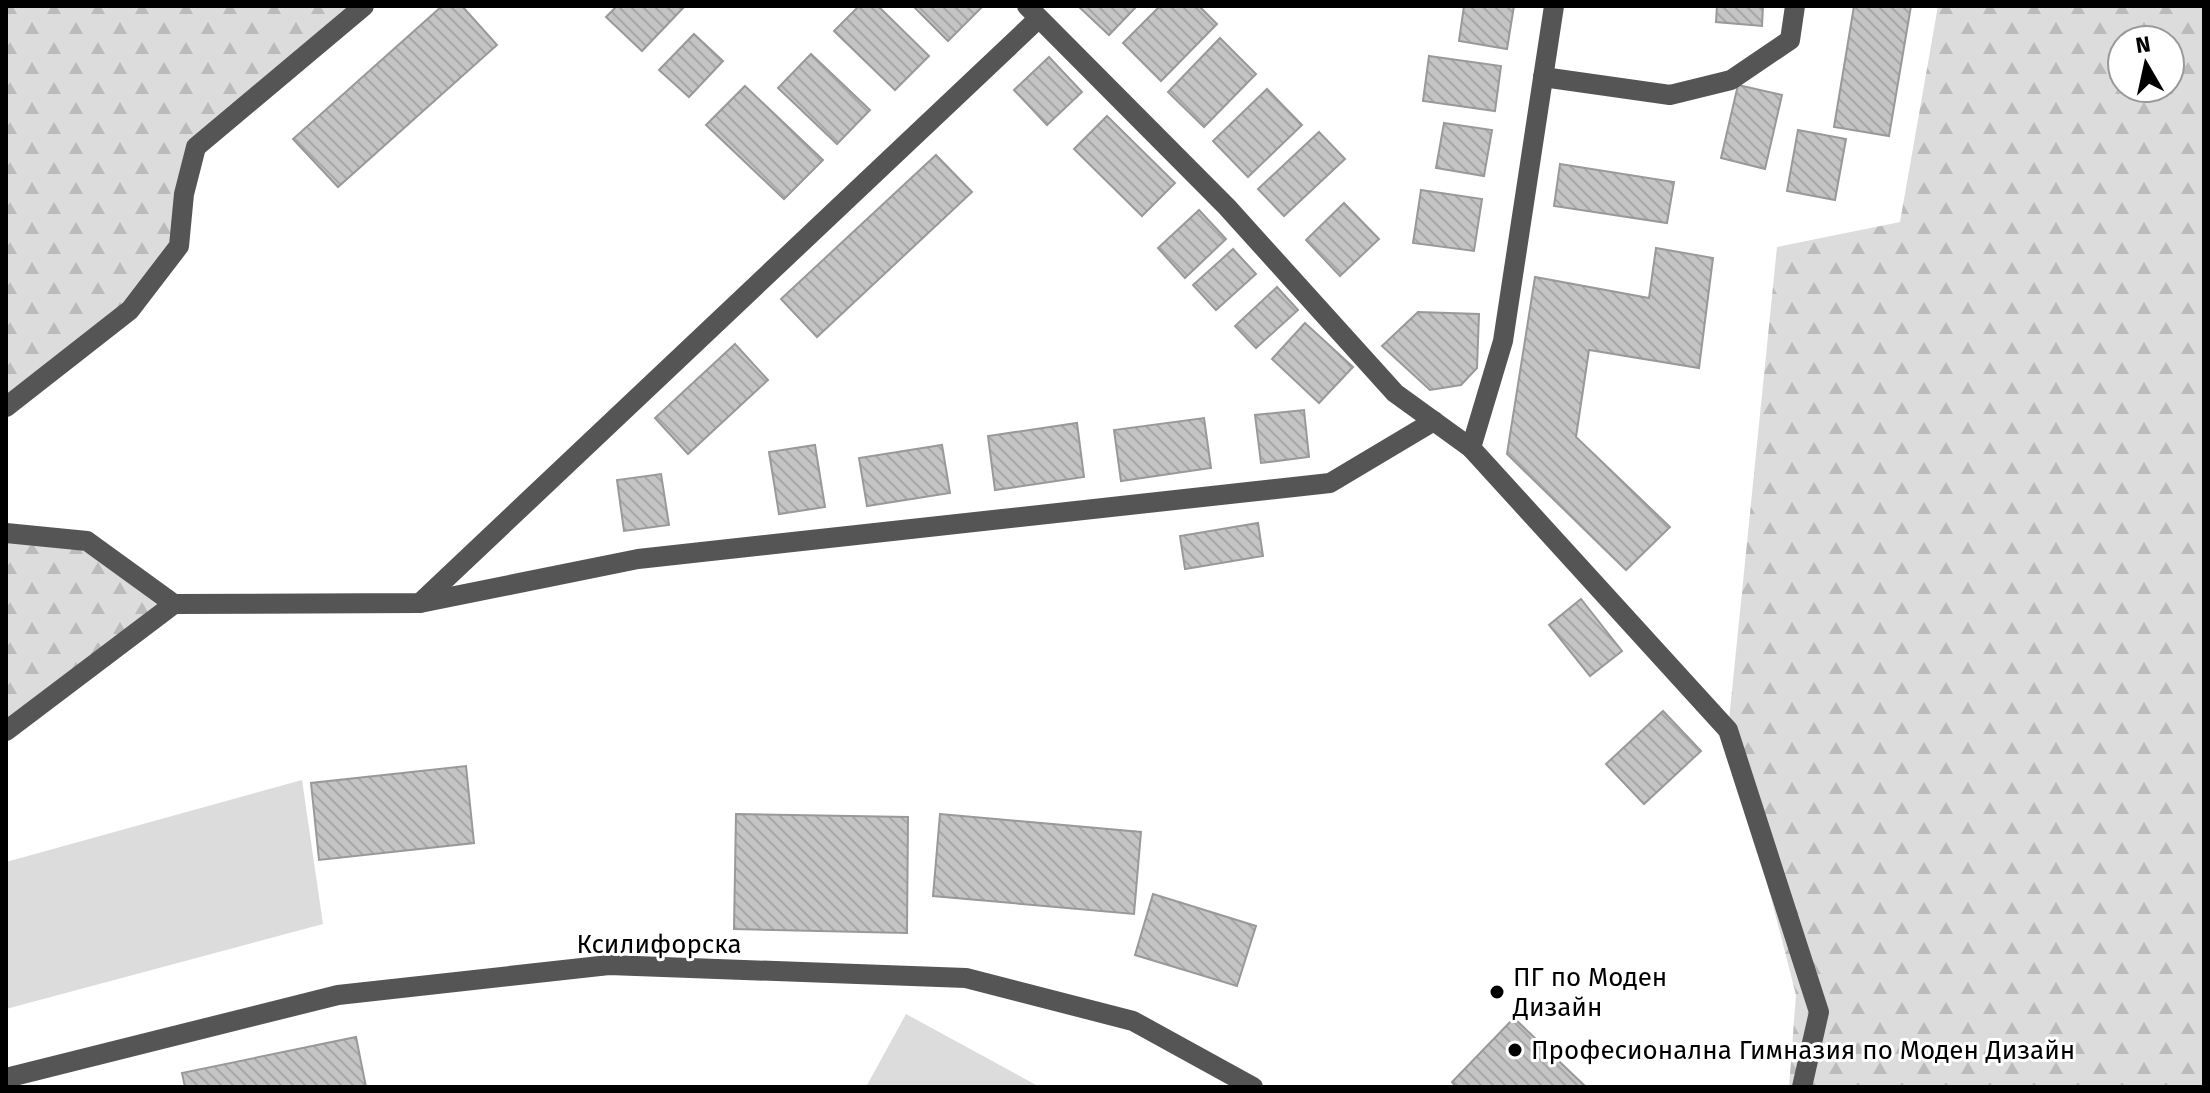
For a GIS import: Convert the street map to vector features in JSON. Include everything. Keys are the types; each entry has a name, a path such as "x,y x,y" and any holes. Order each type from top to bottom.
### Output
{"street":[{"path":"6,407 130,310 179,246 184,194 196,147 364,6"},
{"path":"1471,448 1503,341 1554,6"},
{"path":"1543,77 1670,95 1731,80 1790,40 1795,6"},
{"path":"420,603 1032,12 1227,207 1395,393 1471,448 1728,730 1819,1012 1802,1087"},
{"path":"6,533 87,541 174,604 420,603 638,559 1330,483 1434,421"},
{"path":"6,731 174,604"},
{"name":"Ксилифорска","path":"6,1078 338,995 609,965 966,978 1133,1021 1253,1087"}],"green space":[{"path":"6,6 364,6 196,147 179,246 130,310 6,407"},
{"path":"1938,6 2204,6 2204,1087 1789,1087 1796,995 1728,730 1777,247 1900,222"},
{"path":"6,533 87,541 174,604 6,731"},
{"path":"302,780 323,924 6,1009 6,862"},
{"path":"906,1014 1040,1087 866,1087"}],"building":[{"path":"442,6 462,6 497,45 338,187 293,139"},
{"path":"617,6 685,6 642,51 606,17"},
{"path":"859,6 878,6 929,56 895,90 834,31"},
{"path":"913,6 983,6 948,41"},
{"path":"1078,6 1137,6 1109,35"},
{"path":"1160,6 1199,6 1217,24 1161,81 1123,43"},
{"path":"1464,6 1514,6 1507,49 1459,41"},
{"path":"1717,6 1763,6 1762,26 1716,22"},
{"path":"1854,6 1911,6 1889,136 1834,127"},
{"path":"694,34 723,61 689,97 659,70"},
{"path":"1220,38 1256,74 1204,127 1168,92"},
{"path":"811,54 870,110 837,144 778,88"},
{"path":"1429,56 1501,66 1495,111 1423,101"},
{"path":"1049,57 1082,92 1047,125 1014,90"},
{"path":"1738,85 1782,95 1765,169 1721,158"},
{"path":"745,86 823,160 784,199 706,125"},
{"path":"1267,89 1302,125 1248,177 1213,141"},
{"path":"1107,116 1175,183 1142,216 1074,149"},
{"path":"1444,123 1492,130 1484,176 1436,168"},
{"path":"1798,130 1846,139 1835,200 1787,191"},
{"path":"1319,132 1345,159 1284,216 1258,189"},
{"path":"936,155 972,192 817,337 781,299"},
{"path":"1560,164 1674,182 1667,223 1554,206"},
{"path":"1421,190 1482,199 1474,251 1413,243"},
{"path":"1344,203 1379,239 1340,276 1306,240"},
{"path":"1199,210 1226,239 1185,278 1158,248"},
{"path":"1656,248 1713,258 1699,368 1589,350 1576,437 1670,527 1626,570 1507,454 1535,277 1649,298"},
{"path":"1233,249 1256,274 1216,310 1193,285"},
{"path":"1277,287 1298,310 1256,348 1235,326"},
{"path":"1418,312 1479,314 1477,368 1461,385 1430,390 1382,346"},
{"path":"1305,323 1353,367 1319,403 1272,359"},
{"path":"735,344 768,380 688,454 655,418"},
{"path":"1304,410 1309,457 1261,463 1255,415"},
{"path":"1204,418 1211,468 1121,481 1114,430"},
{"path":"1077,423 1084,477 995,490 988,436"},
{"path":"815,445 825,507 779,514 769,452"},
{"path":"942,445 950,493 867,506 859,458"},
{"path":"661,474 669,525 624,531 617,480"},
{"path":"1258,523 1263,556 1185,569 1180,536"},
{"path":"1581,599 1622,651 1590,676 1549,625"},
{"path":"1663,711 1701,751 1644,804 1606,764"},
{"path":"466,766 474,843 319,860 311,783"},
{"path":"736,814 908,817 907,933 734,929"},
{"path":"940,814 1141,832 1134,914 933,896"},
{"path":"1153,894 1256,926 1237,986 1135,955"},
{"name":"Професионална Гимназия по Моден Дизайн","path":"1514,1018 1586,1087 1456,1087 1452,1082"},
{"path":"356,1037 366,1087 185,1087 182,1073"}],"place":[{"name":"ПГ по Моден Дизайн","path":"1497,992"},
{"name":"Професионална Гимназия по Моден Дизайн","path":"1515,1050"}]}
